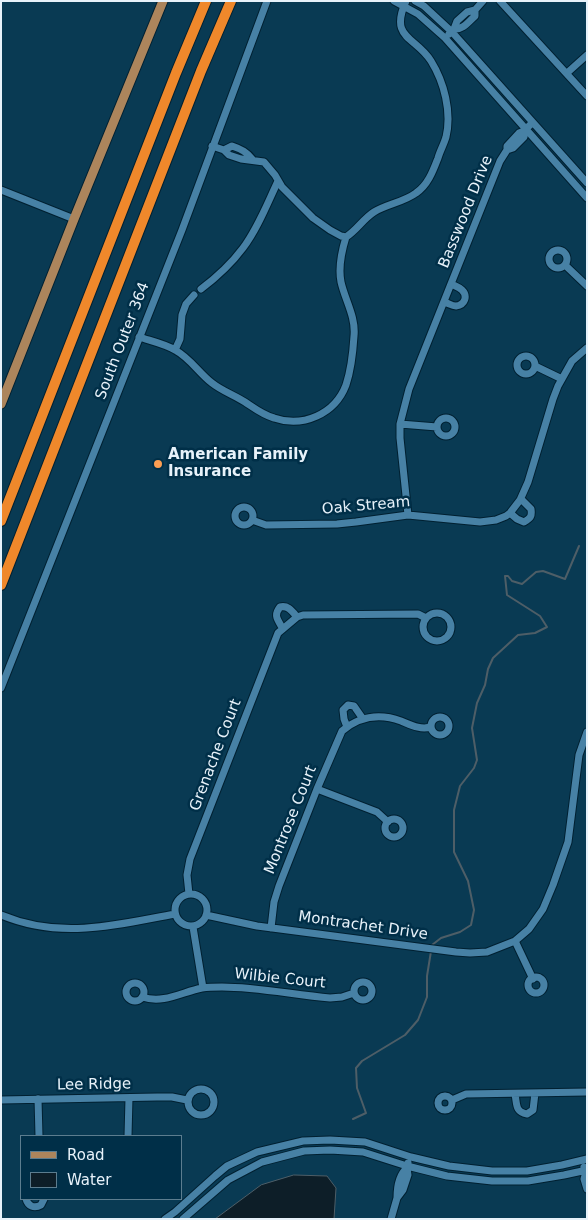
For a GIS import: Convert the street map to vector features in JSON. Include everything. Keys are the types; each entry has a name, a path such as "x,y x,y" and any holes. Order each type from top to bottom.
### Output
{"highway":[{"path":"1,521 176,73 206,1"},
{"path":"1,585 198,80 231,1"}],"main road":[{"path":"1,404 163,1"}],"street":[{"name":"South Outer 364","path":"1,688 182,230 267,1"},
{"path":"394,1 405,4 445,38 524,130 587,198"},
{"path":"415,1 453,30 532,123 587,183"},
{"path":"445,38 453,30 463,27 475,16 475,10 483,1"},
{"path":"500,1 587,96"},
{"path":"139,338 175,350 192,362 210,382 275,419 300,422 316,417 324,413 338,399 345,386 351,362 354,334 353,320 340,280 340,265 346,237 376,210 417,193 430,178 446,137 448,117 440,78 430,59 401,29 400,18 405,4"},
{"path":"567,73 587,55"},
{"name":"Basswood Drive","path":"408,515 400,424 409,389 500,161 507,150 507,146 532,123"},
{"path":"212,146 224,150 232,146 248,154 253,160 264,162 282,187 313,218 330,230 346,237"},
{"path":"201,289 218,275 244,247 257,226 278,181"},
{"path":"1,190 74,219"},
{"path":"565,265 587,286"},
{"name":"Basswood Drive","path":"444,302 459,306 465,299 463,291 451,284"},
{"path":"175,350 180,339 182,315 186,304 194,295"},
{"path":"521,499 531,508 532,514 531,518 524,522 510,513 521,499 528,482 553,399 562,379 572,361 587,348"},
{"path":"534,366 562,379"},
{"path":"400,424 436,427"},
{"name":"Oak Stream","path":"252,520 266,525 337,524 408,515 480,522 496,520 510,513"},
{"path":"283,629 276,616 276,612 280,607 287,607 296,617 303,614 418,614 426,618"},
{"path":"433,613 442,613 446,616 451,624 450,633 447,637 438,641 429,638 423,627 426,618 433,613"},
{"name":"Grenache Court","path":"189,894 187,875 190,859 278,633 296,617"},
{"path":"348,727 342,712 348,705 354,706 363,719"},
{"name":"Montrose Court","path":"271,928 276,894 317,789 342,732 363,719 372,716 396,719 424,729 431,727"},
{"name":"Montrachet Drive","path":"206,915 271,928 470,953 486,952 515,941 529,929 543,909 556,877 568,842 579,755 587,732"},
{"path":"317,789 377,812 388,822"},
{"path":"189,894 197,895 202,899 206,907 206,915 201,924 193,927 180,923 174,914 174,908 178,900 189,894"},
{"path":"1,915 39,927 80,929 174,914"},
{"path":"193,927 203,988"},
{"path":"515,941 532,979"},
{"name":"Wilbie Court","path":"142,997 150,1000 160,1000 203,988 251,988 330,998 354,993"},
{"path":"452,1100 466,1094 587,1092"},
{"path":"515,1094 518,1110 527,1114 533,1110 535,1093"},
{"name":"Lee Ridge","path":"1,1100 172,1097 188,1100"},
{"path":"128,1098 128,1135"},
{"path":"38,1099 39,1135"},
{"path":"165,1219 228,1166 248,1156 303,1141 365,1142 411,1157 449,1166 492,1171 527,1171 584,1160 586,1172 584,1179 587,1189"},
{"path":"183,1219 228,1180 262,1162 304,1151 363,1152 407,1167 448,1176 492,1181 528,1181 586,1172"},
{"path":"391,1219 402,1172 407,1167 411,1157"},
{"path":"26,1200 30,1206 35,1207 41,1205 44,1200"}],"water":[{"path":"294,1175 327,1176 336,1188 334,1219 215,1219 261,1185"}],"waterway":[{"path":"353,1119 366,1113 357,1088 356,1068 362,1061 405,1035 418,1020 427,997 427,976 432,945 441,938 460,932 471,925 474,910 468,881 454,852 454,810 460,786 474,768 477,760 472,728 477,703 485,685 488,669 493,658 518,635 535,633 547,627 540,616 507,595 505,576 508,576 512,581 522,584 536,572 543,571 565,579 579,546"}],"place":[{"name":"American Family Insurance","path":"158,464"}]}
